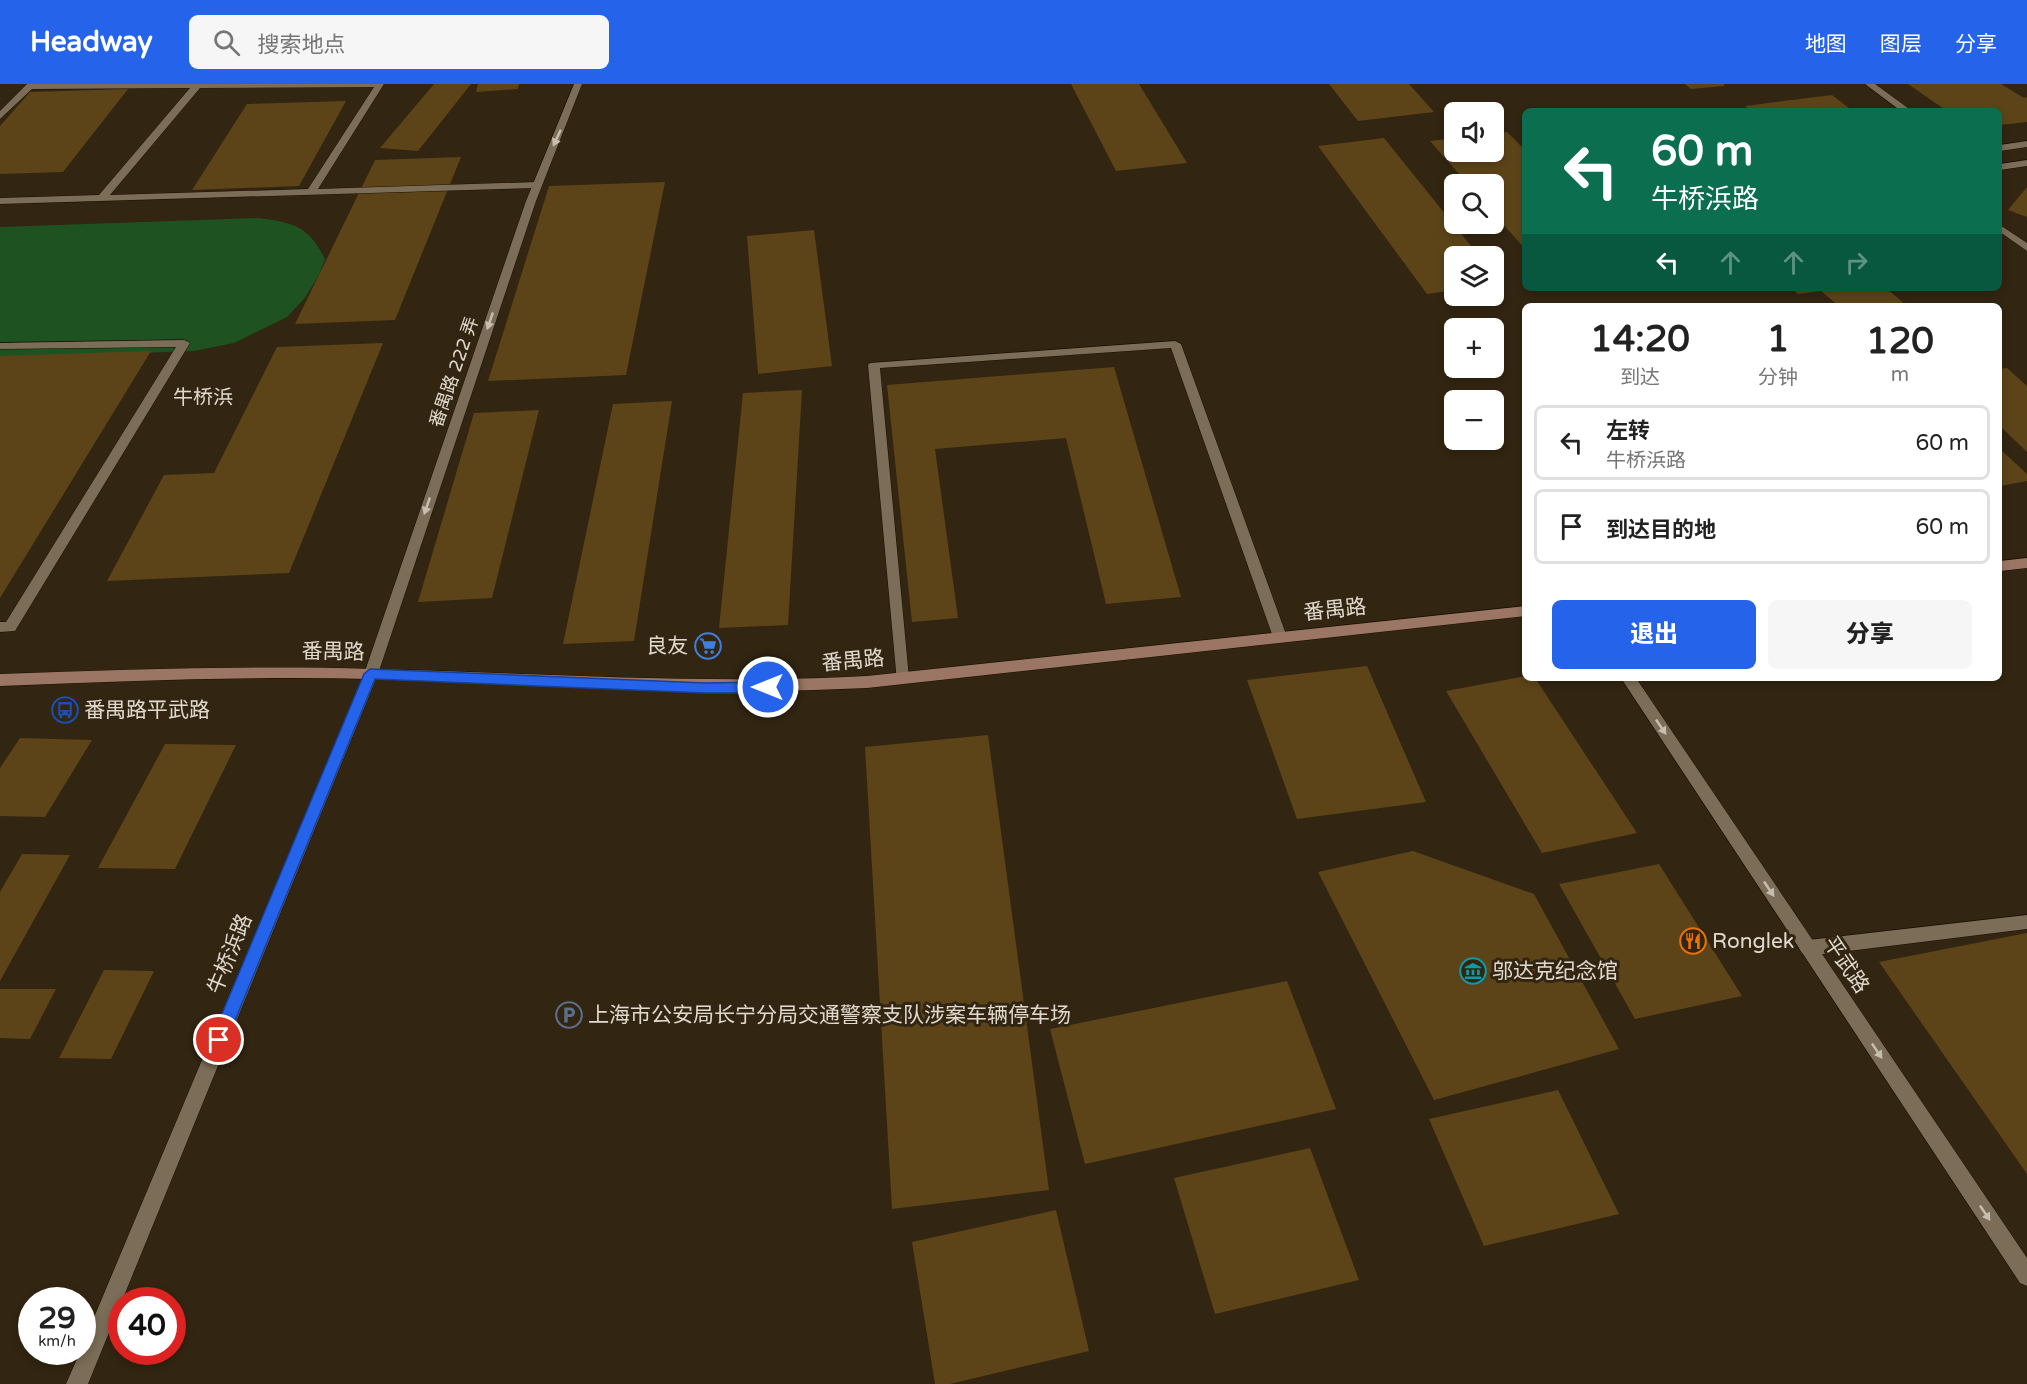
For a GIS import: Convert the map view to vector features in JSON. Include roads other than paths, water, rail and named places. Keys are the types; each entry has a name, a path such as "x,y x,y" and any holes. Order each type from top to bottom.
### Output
{"street":[{"path":"101,199 198,84"},
{"path":"0,116 31,85 378,84"},
{"path":"311,192 378,84"},
{"name":"番禺路 222 弄","path":"370,674 537,185 578,84"},
{"path":"1869,84 1902,108"},
{"path":"2002,148 2027,144"},
{"path":"2002,167 2027,163"},
{"path":"0,201 537,185"},
{"path":"2002,229 2027,248"},
{"path":"0,346 184,343 10,627 0,627"},
{"path":"902,678 874,365 1175,344 1280,637"},
{"path":"2002,566 2027,563"},
{"name":"番禺路","path":"0,680 293,673 370,674 705,688 789,687 902,678 1522,611"},
{"name":"牛桥浜路","path":"76,1384 370,674"},
{"name":"平武路","path":"1630,681 2027,1276"},
{"path":"1808,948 2027,922"}],"place":[{"name":"良友","path":"708,646"},
{"name":"番禺路平武路","path":"65,710"},
{"name":"Ronglek","path":"1693,941"},
{"name":"邬达克纪念馆","path":"1473,971"},
{"name":"上海市公安局长宁分局交通警察支队涉案车辆停车场","path":"569,1015"}],"district":[{"name":"牛桥浜","path":"203,398"}]}
